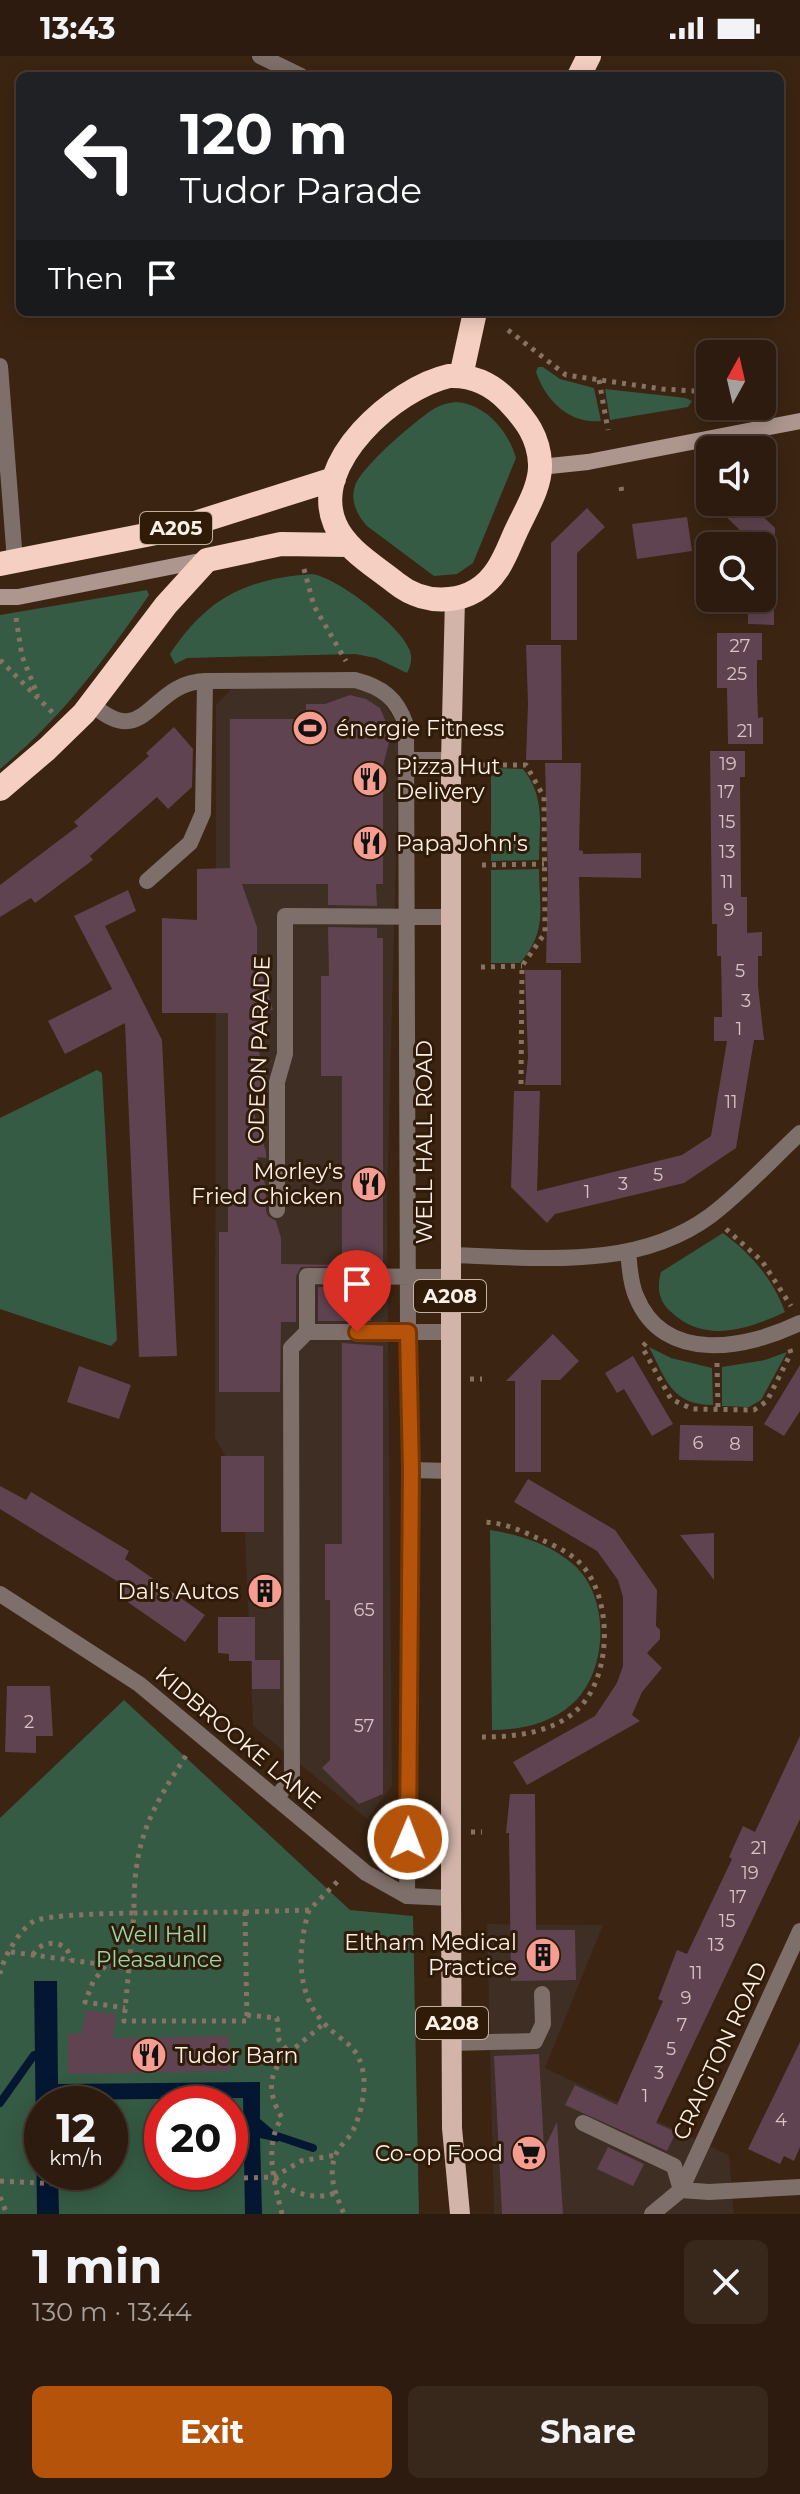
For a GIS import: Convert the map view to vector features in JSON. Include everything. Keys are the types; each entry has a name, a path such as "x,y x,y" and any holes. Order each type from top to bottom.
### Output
{"highway":[{"path":"461,376 474,316"},
{"path":"461,376 499,392 525,419 534,434 540,467 527,508 497,571 482,586 455,599 438,600 420,597 402,588 348,545 334,521 331,501 334,479 342,457 379,415 422,386 439,379 461,376"},
{"name":"A205","path":"7,563 176,529 334,479"},
{"name":"A205","path":"0,789 47,749 92,704 166,605 207,560 281,544 316,542 348,545"}],"main road":[{"name":"WELL HALL ROAD","path":"455,599 451,760 451,1898 454,2162 460,2214"}],"street":[{"path":"260,56 293,72"},
{"path":"0,366 7,563"},
{"path":"540,467 588,462 800,421"},
{"path":"6,597 207,560"},
{"path":"92,704 113,721 125,723 137,719 177,685 205,681 346,679 374,685 390,696 401,709 406,725 407,1277 411,1470 407,1896"},
{"path":"147,881 190,843 203,813 205,681"},
{"path":"406,760 451,760"},
{"name":"ODEON PARADE","path":"277,1210 277,1082 285,1054 285,916 451,917"},
{"path":"450,1255 587,1258 628,1253 669,1238 710,1216 800,1133"},
{"path":"628,1253 634,1294 643,1311 661,1328 687,1342 717,1348 755,1342 794,1326"},
{"path":"277,1798 292,1776 291,1348 307,1332 307,1276 450,1277"},
{"path":"307,1332 450,1332"},
{"path":"411,1470 451,1471"},
{"name":"KIDBROOKE LANE","path":"0,1594 139,1684 355,1863 407,1896 451,1898"},
{"name":"CRAIGTON ROAD","path":"681,2190 800,1931"},
{"path":"452,2043 535,2041 543,2024 542,1994"},
{"path":"583,2123 674,2166 681,2190"},
{"path":"652,2214 681,2190 709,2192 800,2187"}],"path":[{"path":"508,330 566,375 696,390"},
{"path":"599,380 608,430"},
{"path":"304,569 314,606 328,633 346,657 346,670"},
{"path":"0,660 40,700 22,656 6,597"},
{"path":"483,765 526,765 544,797 545,933 522,966 521,1084"},
{"path":"482,865 544,864"},
{"path":"481,967 522,966"},
{"path":"661,1328 642,1347 671,1399 692,1409 754,1410 767,1401 791,1353 794,1326 789,1302 769,1270 737,1237 710,1216"},
{"path":"717,1348 718,1410"},
{"path":"482,1522 523,1531 579,1562 598,1594 605,1629 601,1672 579,1708 551,1725 520,1737 482,1737"},
{"path":"202,1735 148,1817 135,1858 134,1913 124,2021 247,2021 245,1912"},
{"path":"344,2214 335,2192 333,2173 336,2155 353,2131 364,2080 356,2052 346,2040 323,2024 312,2007 301,1967 309,1910 355,1863"},
{"path":"0,1974 32,1922 46,1917 309,1910"},
{"path":"33,1955 40,1946 54,1943 64,1946 71,1960"},
{"path":"11,1952 129,1968"},
{"path":"105,1965 93,1982 85,2002 125,2008"},
{"path":"247,2015 277,2018 279,2040 290,2054"},
{"path":"282,2214 274,2177 273,2143 275,2128 282,2118 270,2090 271,2077 275,2067 323,2024"},
{"path":"248,2178 274,2177 301,2161 336,2155"},
{"path":"274,2177 287,2189 307,2195 324,2196 335,2192"},
{"path":"0,2181 24,2183"},
{"path":"0,2197 7,2214"}],"shaded area":[{"path":"231,689 361,689 381,699 394,719 399,743 387,1200 392,1786 367,1819 253,1726 243,1487 215,1438 216,705"},
{"path":"487,1924 603,1925 545,2068 729,2155 734,2214 494,2214"}],"green space":[{"path":"538,367 560,379 594,388 601,421 579,419 560,408 540,383 536,372"},
{"path":"605,389 692,401 688,407 610,420"},
{"path":"456,402 476,408 494,420 516,458 473,563 457,574 434,576 367,526 355,508 353,497 360,477 378,456 432,410"},
{"path":"312,574 351,593 394,628 410,652 407,673 376,658 355,654 187,658 175,664 170,654 198,619 214,605 247,587"},
{"path":"147,590 149,595 81,687 43,730 0,769 0,615"},
{"path":"491,768 523,769 530,780 540,812 539,860 491,861"},
{"path":"539,869 540,919 535,940 520,963 491,963 491,870"},
{"path":"97,1070 102,1073 117,1340 111,1346 0,1309 0,1118"},
{"path":"723,1233 760,1268 785,1312 741,1328 711,1331 683,1321 666,1307 660,1293 661,1272"},
{"path":"649,1347 671,1358 712,1368 713,1405 699,1404 679,1395 666,1379"},
{"path":"787,1352 761,1400 749,1407 722,1406 722,1367 765,1360"},
{"path":"490,1530 535,1542 555,1551 574,1565 586,1579 599,1615 598,1655 584,1690 572,1704 554,1716 513,1729 492,1730"},
{"name":"Well Hall Pleasaunce","path":"124,1700 350,1910 413,1916 419,2214 0,2214 0,1818"}],"water":[{"path":"34,1981 57,1981 58,2084 260,2082 260,2119 280,2136 278,2142 260,2138 262,2214 245,2214 245,2190 248,2190 248,2086 144,2086 144,2099 128,2099 128,2086 35,2086"},
{"path":"37,2190 58,2190 59,2214 37,2214"}],"building":[{"path":"587,508 605,527 577,553 577,640 551,640 551,543"},
{"path":"725,516 763,516 775,528 775,532 742,532"},
{"path":"687,517 692,551 637,559 632,524"},
{"path":"748,612 774,612 774,625 748,624"},
{"path":"717,633 762,633 762,660 757,660 757,687 758,718 763,717 763,744 728,744 727,688 717,688"},
{"path":"526,645 561,645 562,760 526,760"},
{"path":"350,695 366,699 380,708 391,734 383,766 383,884 376,884 377,906 328,905 328,884 242,884 257,927 257,958 273,1010 260,1010 268,1036 254,1036 267,1078 266,1082 260,1082 266,1109 253,1109 266,1152 266,1158 257,1157 266,1187 266,1211 276,1221 281,1238 281,1264 342,1265 342,1076 321,1076 321,976 329,976 328,927 377,928 377,938 383,938 383,1265 301,1267 296,1276 296,1322 281,1322 280,1392 219,1392 219,1232 228,1232 228,1013 162,1013 162,918 197,920 197,869 230,868 230,719 306,719 306,704 325,704"},
{"path":"174,727 193,749 192,787 168,809 157,797 90,856 93,860 35,903 31,898 0,917 0,885 78,826 74,822 149,756 146,753"},
{"path":"710,751 745,751 745,777 740,777 741,897 747,897 747,933 762,932 758,986 764,1040 754,1040 736,1148 684,1183 555,1214 547,1223 511,1187 514,1091 540,1091 537,1191 682,1155 711,1136 727,1041 714,1041 714,1017 722,1017 721,956 717,956 717,924 712,924"},
{"path":"545,763 581,763 579,850 583,854 641,853 641,878 579,877 581,963 546,963 548,878"},
{"path":"128,890 136,911 105,926 162,1040 177,1356 139,1357 125,1023 65,1054 48,1021 112,989 74,916"},
{"path":"525,970 561,970 561,1085 525,1085 528,1058"},
{"path":"318,1287 372,1287 371,1321 318,1321"},
{"path":"553,1334 579,1361 560,1380 541,1380 541,1472 515,1472 515,1381 506,1381"},
{"path":"342,1343 383,1346 383,1794 359,1804 322,1768 330,1760 330,1600 325,1600 325,1544 342,1544"},
{"path":"633,1356 673,1424 652,1436 624,1389 617,1393 605,1373"},
{"path":"800,1365 800,1411 784,1436 764,1424"},
{"path":"79,1366 131,1385 119,1419 67,1402"},
{"path":"680,1425 753,1426 753,1461 679,1460"},
{"path":"221,1456 264,1456 264,1532 221,1532"},
{"path":"528,1479 615,1530 657,1590 656,1626 660,1630 660,1639 647,1653 662,1668 642,1692 632,1715 640,1721 527,1785 513,1762 595,1716 617,1683 623,1666 623,1597 618,1580 597,1551 514,1502"},
{"path":"0,1486 26,1500 31,1492 129,1551 125,1559 205,1615 185,1642 119,1596 125,1586 0,1509"},
{"path":"714,1533 714,1580 680,1535"},
{"path":"218,1617 255,1617 255,1660 280,1660 280,1689 252,1689 252,1661 229,1661 229,1654 218,1653"},
{"path":"7,1686 50,1686 53,1736 36,1736 36,1753 5,1752"},
{"path":"800,1736 800,1819 656,2123 676,2132 667,2151 565,2105 575,2085 617,2105 663,2001 658,1999 677,1950 687,1954 732,1859 729,1857 743,1826 755,1832"},
{"path":"510,1794 535,1794 536,1930 575,1930 576,1980 511,1981 509,1833 506,1833"},
{"name":"Tudor Barn","path":"86,2010 116,2014 113,2038 229,2036 230,2071 68,2074 68,2034 82,2033"},
{"path":"800,2042 800,2147 794,2161 784,2156 780,2164 748,2149"},
{"name":"Co-op Food","path":"539,2054 544,2149 557,2122 563,2214 502,2214 494,2056"},
{"path":"608,2147 644,2164 633,2186 597,2169"}],"waterway":[{"path":"0,2103 34,2055 42,2056"},
{"path":"271,2134 313,2148"}],"place":[{"name":"énergie Fitness","path":"310,728"},
{"name":"Pizza Hut Delivery","path":"370,779"},
{"name":"Papa John's","path":"370,843"},
{"name":"Morley's Fried Chicken","path":"369,1184"},
{"name":"Dal's Autos","path":"265,1591"},
{"name":"Eltham Medical Practice","path":"543,1955"},
{"name":"Tudor Barn","path":"149,2055"},
{"name":"Co-op Food","path":"529,2153"}],"route":[{"path":"357,1332 408,1332 411,1470 408,1839"}]}
